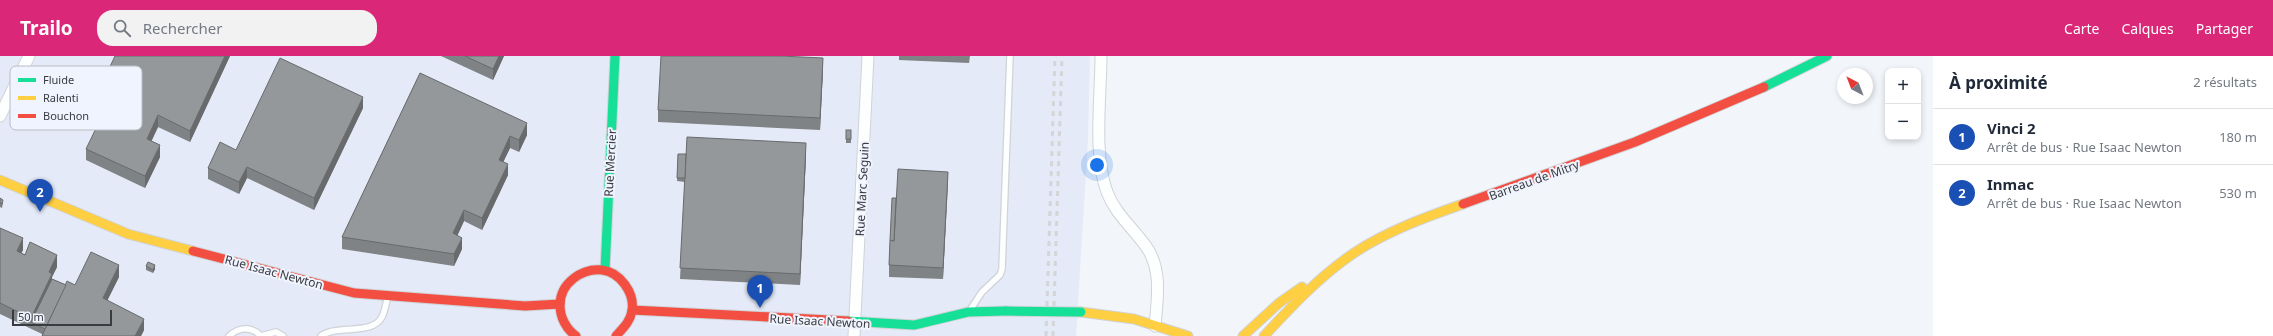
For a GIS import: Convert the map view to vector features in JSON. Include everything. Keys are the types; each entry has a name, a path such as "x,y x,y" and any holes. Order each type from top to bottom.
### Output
{"street":[{"path":"24,66 29,56"},
{"name":"Rue Mercier","path":"605,270 615,56"},
{"name":"Rue Marc Seguin","path":"854,336 868,56"},
{"path":"1102,56 1100,157 1102,177 1107,192 1119,216 1148,251 1154,262 1158,280 1155,326"},
{"name":"Barreau de Mitry","path":"1264,336 1325,274 1369,245 1412,224 1607,153 1699,116 1827,56"},
{"path":"0,116 10,95"},
{"name":"Rue Isaac Newton","path":"0,180 128,234 354,293 525,306 560,304"},
{"path":"576,336 566,326 561,315 560,304 563,291 570,281 580,274 592,270 605,270 615,275 624,282 630,292 632,310 626,326 616,336"},
{"path":"1243,336 1279,303 1325,274"},
{"name":"Rue Isaac Newton","path":"632,310 914,325 968,312 1081,312 1127,318 1155,326 1169,333 1188,336"}],"lane":[{"path":"968,312 982,292 1000,274 1002,269 1010,56"},
{"path":"321,336 331,332 366,329 378,324 382,317 388,296"},
{"path":"229,336 240,329 252,330 261,336 276,332 284,336"}],"shaded area":[{"path":"0,56 1090,56 1088,140 1076,336 0,336"}],"building":[{"path":"115,56 225,56 190,131 158,115 147,139 160,145 145,176 86,149 95,130 142,130 142,66 110,66"},
{"path":"465,56 499,56 493,69"},
{"path":"661,56 781,56 823,58 820,118 658,110"},
{"path":"280,58 363,97 314,198 247,167 239,182 208,168 220,142 236,150"},
{"path":"420,73 527,123 519,140 510,136 499,160 508,164 482,218 464,210 453,233 462,238 454,254 342,237"},
{"path":"846,130 851,130 851,139 846,139"},
{"path":"687,137 806,143 800,274 680,268"},
{"path":"678,154 686,154 685,178 677,178"},
{"path":"898,169 948,172 943,268 889,265 890,240 894,241"},
{"path":"0,198 3,200 2,204 0,203"},
{"path":"892,198 896,198 894,241 890,240"},
{"path":"0,228 23,238 17,251 25,255 30,242 57,255 49,272 52,274 31,318 0,303"},
{"path":"91,252 119,265 103,298 144,319 135,336 42,336 67,281 75,285"},
{"path":"148,262 155,265 153,270 146,266"},
{"path":"52,279 66,285 45,329 31,322"}],"railway":[{"path":"1046,336 1055,56"},
{"path":"1053,336 1062,56"}],"traffic: fast":[{"path":"605,270 615,56"},
{"path":"1764,87 1827,56"},
{"path":"848,321 914,325 968,312 1006,311"},
{"path":"1006,311 1081,312"}],"traffic: slow":[{"path":"0,180 128,234 193,251"},
{"path":"1264,336 1318,281 1354,253 1393,231 1463,204"},
{"path":"1243,336 1279,303 1302,287"},
{"path":"1081,312 1134,319 1188,336"}],"traffic: jam":[{"path":"1463,204 1635,142 1764,87"},
{"path":"193,251 354,293 525,306 560,304"},
{"path":"576,336 564,322 561,314 561,297 568,284 574,278 580,274 594,270 602,270 615,275 625,284 629,291 632,304 631,315 626,325 616,336"},
{"path":"632,310 848,321"}],"place":[{"name":"Inmac","path":"40,212"},
{"name":"Vinci 2","path":"760,308"}]}
